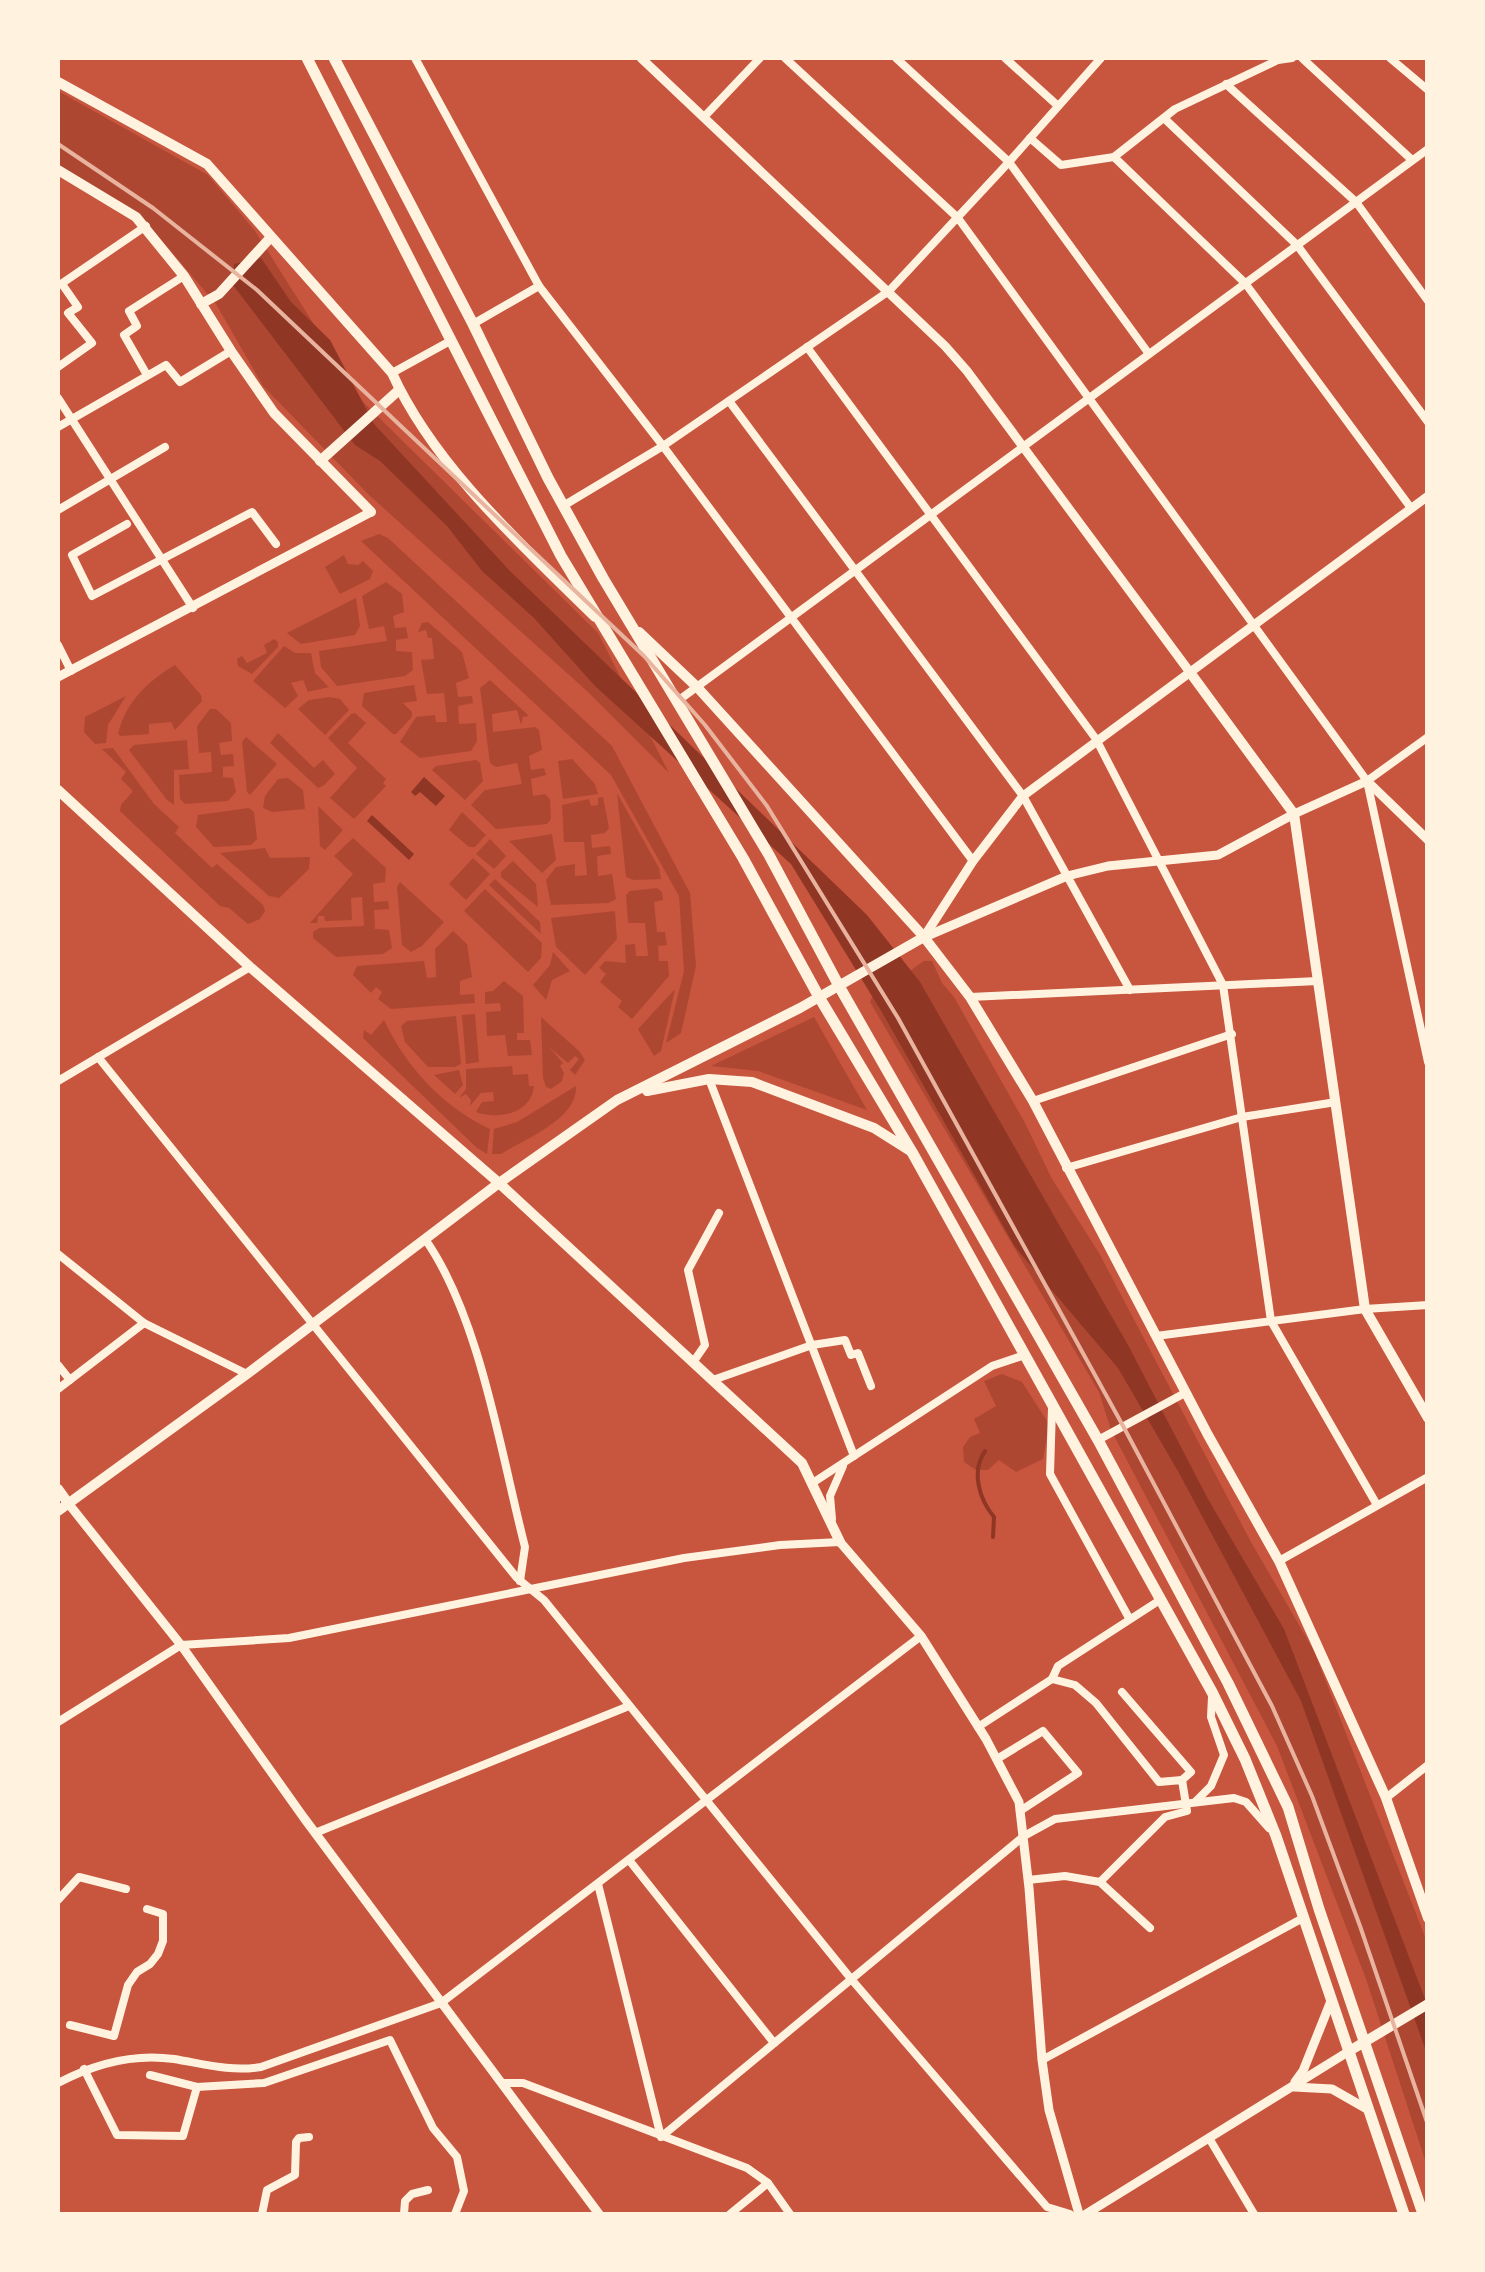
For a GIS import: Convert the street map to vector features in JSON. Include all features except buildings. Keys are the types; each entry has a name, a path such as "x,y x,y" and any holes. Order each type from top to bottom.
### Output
{"main road":[{"path":"307,58 561,556 743,858 820,998 912,1152 1212,1692 1276,1836 1404,2214"},
{"path":"336,58 563,506 769,855 839,986 1098,1440 1228,1684 1288,1808 1318,1909 1424,2214"},
{"path":"58,82 207,164 268,240 392,373 396,392 484,507 604,625"},
{"path":"58,170 146,226 274,412 325,457 370,512"},
{"path":"201,304 218,294 268,240"},
{"path":"325,457 396,392"},
{"path":"630,624 697,687 924,937 970,998 1033,1101 1185,1393 1278,1560 1386,1798 1428,1918"},
{"path":"1189,671 1294,814 1365,1309 1428,1418"},
{"path":"58,790 250,967 498,1182 802,1463 840,1542"},
{"path":"58,1510 247,1374 498,1182 617,1100 820,998 924,937"},
{"path":"617,1100 709,1079 752,1082 874,1128 912,1152"},
{"path":"58,1489 68,1503"},
{"path":"1351,2050 1428,2004"}],"street":[{"path":"415,58 539,286 973,861"},
{"path":"640,58 889,291 967,371 1189,671"},
{"path":"704,118 760,58"},
{"path":"785,58 958,218 1367,781 1428,840"},
{"path":"896,58 1009,162 1149,354"},
{"path":"1005,58 1057,106"},
{"path":"563,506 663,446 889,291 1100,58"},
{"path":"1030,138 1061,165 1114,157 1176,109 1277,59 1292,58"},
{"path":"1302,58 1412,160"},
{"path":"1390,58 1428,90"},
{"path":"1226,84 1356,202 1428,302"},
{"path":"1166,120 1298,245 1428,422"},
{"path":"679,700 1428,149"},
{"path":"1114,157 1245,283 1411,508"},
{"path":"58,367 92,343 68,313 78,306 60,285 146,226"},
{"path":"147,375 124,336 137,326 129,311 184,276"},
{"path":"473,324 539,286"},
{"path":"392,373 452,340"},
{"path":"807,347 1096,739 1223,985 1271,1321 1377,1505"},
{"path":"58,428 166,366 180,382 230,351"},
{"path":"58,398 193,608"},
{"path":"729,400 1023,796 1130,990"},
{"path":"58,510 165,448"},
{"path":"924,937 973,861 1023,796 1428,496"},
{"path":"126,524 72,555 92,596 252,512 276,544"},
{"path":"58,677 370,512"},
{"path":"58,645 71,671"},
{"path":"924,937 1067,876 1108,866 1218,856 1294,814 1367,781 1428,737"},
{"path":"1367,781 1428,1062"},
{"path":"58,1081 250,967"},
{"path":"970,998 1318,981"},
{"path":"1033,1101 1232,1034"},
{"path":"98,1057 520,1581 544,1600 852,1980 1047,2207 1070,2214"},
{"path":"709,1079 854,1456"},
{"path":"1066,1168 1242,1116 1336,1102"},
{"path":"694,1361 705,1345 688,1270 719,1212"},
{"path":"425,1239 437,1256 470,1332 524,1548 520,1581"},
{"path":"58,1254 144,1323 247,1374"},
{"path":"1156,1336 1365,1309 1428,1305"},
{"path":"58,1389 144,1323"},
{"path":"713,1380 812,1345 845,1340 852,1355 858,1353 871,1386"},
{"path":"814,1482 992,1366 1025,1354"},
{"path":"58,1366 70,1380"},
{"path":"1098,1440 1185,1393"},
{"path":"1052,1404 1050,1474 1129,1618"},
{"path":"832,1524 830,1496 844,1463"},
{"path":"1278,1560 1428,1477"},
{"path":"68,1503 180,1645 314,1833 597,2212 583,2214"},
{"path":"722,1541 724,1553"},
{"path":"58,1722 180,1645 289,1638 724,1553 840,1542 922,1636 997,1759 1020,1811 1049,2110 1083,2214 1351,2050"},
{"path":"978,1726 1052,1679 1058,1666 1160,1600"},
{"path":"58,2083 84,2070 139,2058 170,2059 236,2071 261,2068 441,2003 922,1636"},
{"path":"1052,1679 1075,1685 1096,1703 1159,1782 1182,1780 1191,1772 1122,1692"},
{"path":"1100,1882 1165,1817 1187,1811 1190,1802 1211,1786 1224,1755 1211,1718 1212,1692"},
{"path":"314,1833 629,1706"},
{"path":"997,1759 1043,1730 1078,1773 1020,1811"},
{"path":"1386,1798 1428,1765"},
{"path":"1182,1780 1190,1802"},
{"path":"661,2136 1024,1836 1055,1818 1234,1798 1246,1802 1276,1836"},
{"path":"629,1860 774,2043"},
{"path":"1028,1880 1064,1876 1100,1882 1150,1928"},
{"path":"58,1900 79,1877 126,1889"},
{"path":"598,1884 661,2136"},
{"path":"70,2025 114,2036 128,1985 137,1972 150,1964 162,1941 163,1914 147,1908"},
{"path":"1042,2060 1302,1918"},
{"path":"1291,2087 1303,2071 1332,1998"},
{"path":"150,2075 197,2087 264,2083 390,2040 432,2128 457,2157 464,2191 455,2214"},
{"path":"84,2070 117,2134 183,2136 197,2087"},
{"path":"502,2083 523,2084 747,2168 768,2183 790,2214"},
{"path":"1291,2087 1332,2089 1372,2114"},
{"path":"262,2214 267,2190 295,2175 296,2142 309,2137"},
{"path":"1209,2138 1254,2214"},
{"path":"730,2214 768,2183"},
{"path":"404,2214 405,2200 428,2190"}],"shaded area":[{"path":"58,91 208,175 255,231 363,402 598,633 669,773 588,692 369,495 263,386 216,304 157,235 58,165"},
{"path":"261,258 291,302 330,340 374,424 511,572 867,915 920,982 1128,1345 1208,1499 1284,1629 1427,2004 1427,2054 1301,1701 1118,1368 1015,1247 883,1014 791,864 595,686 534,618 482,571 447,526 380,461 355,445 233,285 234,264"},
{"path":"379,534 388,538 612,746 690,893 696,966 681,1033 666,1043 684,971 679,896 611,775 361,541"},
{"path":"344,555 348,564 363,561 373,571 370,579 340,594 325,567"},
{"path":"386,582 402,594 404,612 393,616 395,628 406,627 408,638 396,640 396,651 412,652 413,670 405,676 337,686 321,667 319,651 387,641 384,626 369,629 362,596"},
{"path":"356,598 360,626 355,635 301,644 287,633"},
{"path":"428,622 462,652 469,678 456,683 458,697 472,696 473,703 458,706 459,724 476,723 477,741 471,751 420,758 400,742 416,717 435,715 436,722 447,722 444,693 427,694 421,660 434,659 432,638 428,638 426,630 418,632 422,623"},
{"path":"274,639 278,647 252,674 238,666 237,659 242,656 247,663 267,653 264,645"},
{"path":"284,646 295,653 311,653 315,673 329,687 308,692 303,680 291,683 298,696 285,708 253,681"},
{"path":"175,665 202,701 175,730 171,722 149,724 149,734 118,734 139,693"},
{"path":"490,680 529,716 523,717 521,725 517,710 492,714 493,732 535,727 539,730 542,750 529,756 531,770 544,768 546,775 531,779 533,796 545,794 550,799 551,819 547,824 496,829 471,805 485,790 522,784 517,763 496,767 490,763 480,688"},
{"path":"414,685 417,701 403,703 412,717 396,734 362,706 364,693"},
{"path":"126,696 108,725 106,743 95,744 84,732 85,717"},
{"path":"340,699 349,710 325,735 298,709 309,700"},
{"path":"210,709 216,709 231,723 232,741 219,743 221,755 233,754 234,766 223,767 223,777 233,778 236,792 228,801 185,804 180,799 179,775 212,772 211,752 199,753 197,726"},
{"path":"355,713 366,723 348,743 386,779 386,786 354,819 330,798 357,768 328,738"},
{"path":"278,733 314,768 323,760 335,774 318,788 270,743"},
{"path":"246,737 277,764 250,795 242,742"},
{"path":"187,740 189,769 174,770 174,805 129,750 134,745"},
{"path":"113,748 154,804 179,827 175,833 212,868 217,864 263,905 265,911 260,919 248,924 229,908 220,906 120,811 133,791 121,779 126,772 102,749"},
{"path":"572,759 595,784 598,794 563,799 558,761"},
{"path":"476,760 483,781 465,800 432,770 436,766"},
{"path":"424,777 445,796 436,806 420,792 415,796 411,792"},
{"path":"288,778 303,790 305,809 272,812 263,808 265,796 278,779"},
{"path":"617,793 659,868 661,879 626,877"},
{"path":"603,797 609,828 605,833 591,835 592,848 610,846 611,854 597,856 598,876 612,874 616,899 609,903 551,905 546,880 556,867 575,864 575,876 587,875 584,842 564,842 562,805 589,799 591,806 598,805 598,798"},
{"path":"318,806 343,830 325,850 320,846"},
{"path":"249,808 254,812 257,839 251,845 214,847 196,827 198,815"},
{"path":"462,812 486,835 475,847 469,847 449,830"},
{"path":"372,815 414,854 409,860 367,821"},
{"path":"552,834 556,860 542,873 509,841"},
{"path":"353,838 386,868 385,882 373,884 374,902 388,901 389,909 374,910 375,929 389,930 392,948 383,954 336,957 313,938 313,932 319,928 364,926 362,897 351,898 352,920 325,921 324,916 318,916 317,923 310,923 353,874 334,856"},
{"path":"490,839 506,856 494,869 476,854"},
{"path":"265,848 270,858 310,857 309,869 279,898 269,896 220,853"},
{"path":"473,858 490,874 466,900 449,884"},
{"path":"513,861 536,884 538,907 501,877"},
{"path":"495,879 540,922 541,934 489,885"},
{"path":"400,882 444,922 411,952 402,945 397,887"},
{"path":"657,888 663,900 654,902 657,932 665,932 667,945 658,946 659,961 668,961 669,976 632,1019 618,1007 622,1001 600,982 606,974 599,968 605,961 626,963 625,945 635,944 636,956 648,956 645,923 628,923 626,895 630,891"},
{"path":"485,889 542,943 541,958 528,972 464,911"},
{"path":"615,911 617,939 585,975 556,947 551,918"},
{"path":"453,931 467,944 472,977 460,981 460,995 474,994 475,1003 391,1009 378,999 382,992 376,987 371,993 353,975 357,966 424,961 427,978 436,977 435,949"},
{"path":"553,952 570,971 552,980 546,1000 533,985 550,965"},
{"path":"924,961 932,961 954,997 1052,1179 1099,1253 1251,1542 1314,1651 1427,1942 1427,2166 1366,1979 1277,1746 1111,1430 1099,1392 870,1002"},
{"path":"504,981 523,996 524,1033 517,1033 517,1040 530,1040 532,1055 508,1056 505,1035 487,1036 486,1012 501,1011 500,1003 485,1004 485,992 493,991"},
{"path":"675,989 661,1051 654,1056 638,1029"},
{"path":"475,1014 479,1062 466,1064 462,1015"},
{"path":"456,1016 461,1064 428,1067 405,1042 401,1026 407,1021"},
{"path":"541,1017 585,1060 575,1075 570,1070 579,1059 575,1056 568,1063 549,1047 563,1063 560,1066 564,1073 562,1081 551,1089 543,1078"},
{"path":"814,1017 867,1110 758,1071 711,1066"},
{"path":"384,1020 403,1054 428,1084 457,1109 490,1129 487,1154 363,1038 364,1030 371,1035"},
{"path":"512,1066 513,1075 528,1074 529,1086 534,1086 520,1109 504,1115 476,1112 482,1102 494,1101 493,1092 481,1093 470,1106 466,1094 459,1098 466,1089 466,1069"},
{"path":"459,1070 463,1085 455,1094 434,1075"},
{"path":"576,1086 574,1098 559,1118 501,1154 492,1154 494,1129 517,1122"},
{"path":"1002,1374 1022,1382 1049,1424 1043,1459 1016,1472 999,1460 988,1470 976,1470 964,1462 963,1447 970,1437 980,1433 974,1419 996,1406 984,1381"}],"waterway":[{"path":"985,1451 978,1476 984,1502 994,1517 993,1537"}],"railway":[{"path":"58,144 153,208 257,290 644,656 705,725 767,806 898,1018 1272,1706 1312,1796 1428,2125"}]}
